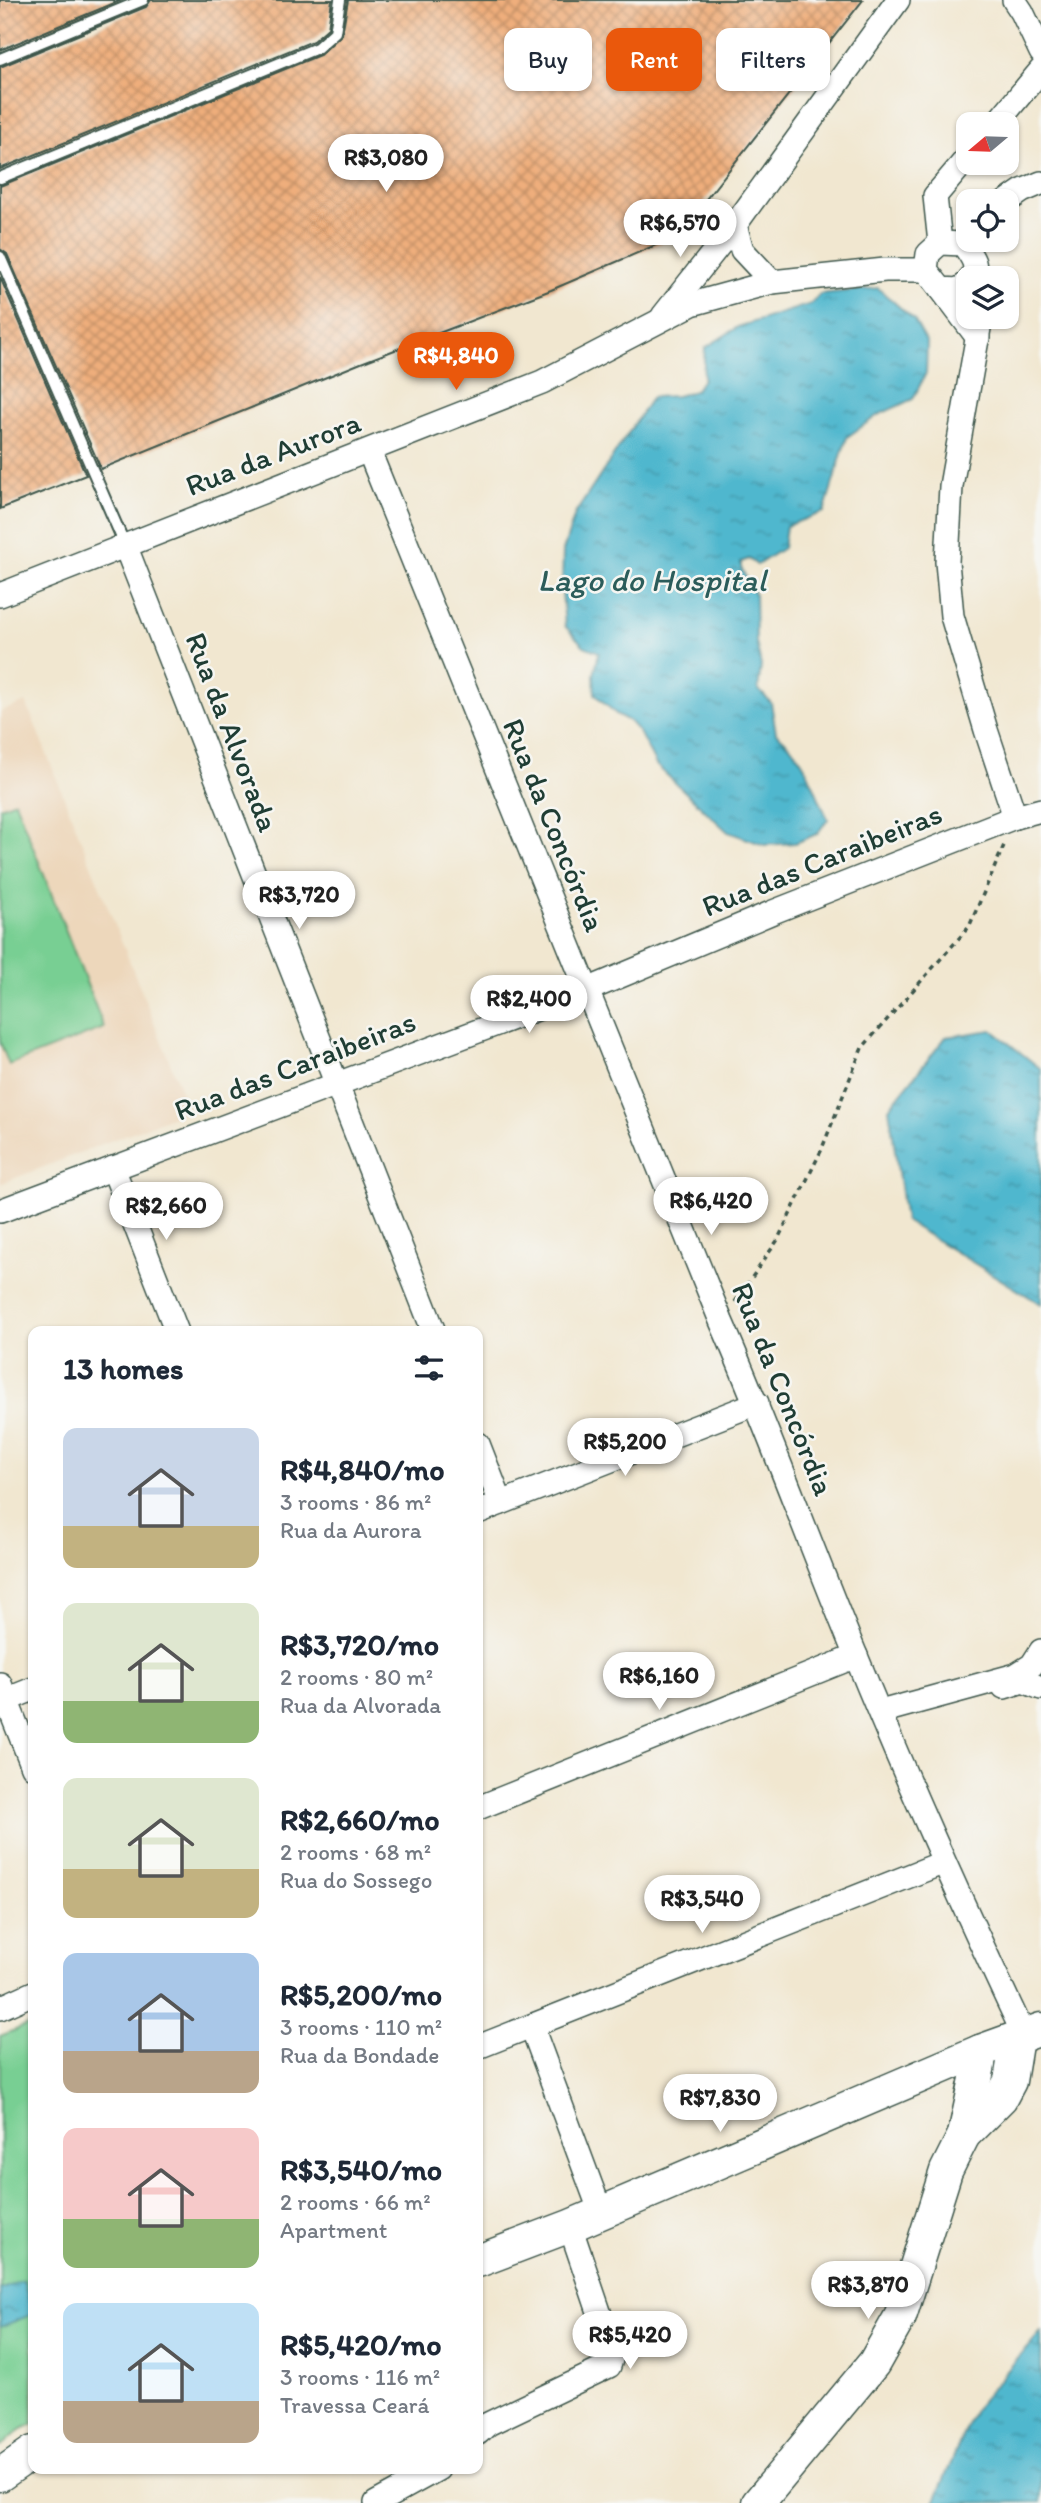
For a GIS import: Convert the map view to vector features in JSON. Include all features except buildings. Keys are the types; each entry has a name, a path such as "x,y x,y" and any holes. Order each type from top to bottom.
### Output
{"street":[{"path":"659,321 735,225 898,0"},
{"path":"1014,0 1023,12 1041,52"},
{"path":"1006,112 1041,70"},
{"path":"940,243 935,196 956,171"},
{"path":"1019,192 1041,183"},
{"path":"735,225 742,250 772,282"},
{"path":"956,242 940,243 928,254 926,270 956,304"},
{"name":"Rua da Aurora","path":"0,594 542,382 692,304 772,282 885,270 926,270"},
{"path":"941,289 956,290"},
{"path":"980,329 951,486 947,562 952,616 1015,817"},
{"name":"Rua da Concórdia","path":"369,451 757,1404 856,1657 943,1863 1027,2034"},
{"name":"Rua da Alvorada","path":"125,545 432,1326"},
{"name":"Rua das Caraibeiras","path":"0,1211 587,990 772,912 1015,817 1041,810"},
{"path":"113,1168 175,1326"},
{"path":"483,1510 757,1404"},
{"path":"483,1457 501,1503"},
{"path":"883,1721 1016,1675 1032,1665 1041,1651"},
{"path":"483,1806 856,1657"},
{"path":"883,1721 1023,1681 1041,1688"},
{"path":"28,1690 3,1692 28,1754"},
{"path":"483,2046 943,1863"},
{"path":"0,2008 28,1995"},
{"path":"531,2027 601,2213"},
{"path":"483,2259 570,2226 979,2051 1027,2034"},
{"path":"964,2135 1001,2098 1027,2034"},
{"path":"758,2503 874,2363 900,2317 946,2171 964,2135 979,2065 979,2051"},
{"path":"483,2428 608,2366 613,2353 570,2226"},
{"path":"0,2475 28,2455"},
{"path":"376,2503 429,2474"}],"lane":[{"path":"0,59 143,0"},
{"path":"0,178 317,48 335,32 340,0"},
{"path":"0,257 125,545"}],"path":[{"path":"721,1321 778,1241 821,1152 862,1048 969,927 1015,817"}],"shaded area":[{"path":"26,702 189,1110 0,1184 0,712"}],"green space":[{"path":"15,801 104,1028 9,1065 0,1042 0,807"},
{"path":"28,2025 28,2426 0,2447 0,2036"}],"water":[{"name":"Lago do Hospital","path":"878,288 914,320 927,343 926,373 913,399 878,415 847,437 824,512 786,526 783,548 757,565 749,559 741,562 741,568 755,595 756,642 761,666 758,689 771,703 776,733 787,742 802,762 828,819 817,834 795,843 764,845 728,832 656,765 639,732 629,721 616,714 595,694 594,675 599,652 584,646 565,626 563,551 575,514 652,397 677,396 695,391 703,379 705,348 738,327 811,304 820,294"},
{"path":"992,1030 1041,1069 1041,1304 905,1221 889,1108 946,1037"},
{"path":"23,2280 28,2297 28,2316 0,2327 0,2290"},
{"path":"1041,2332 1041,2502 934,2503 974,2409"}]}
